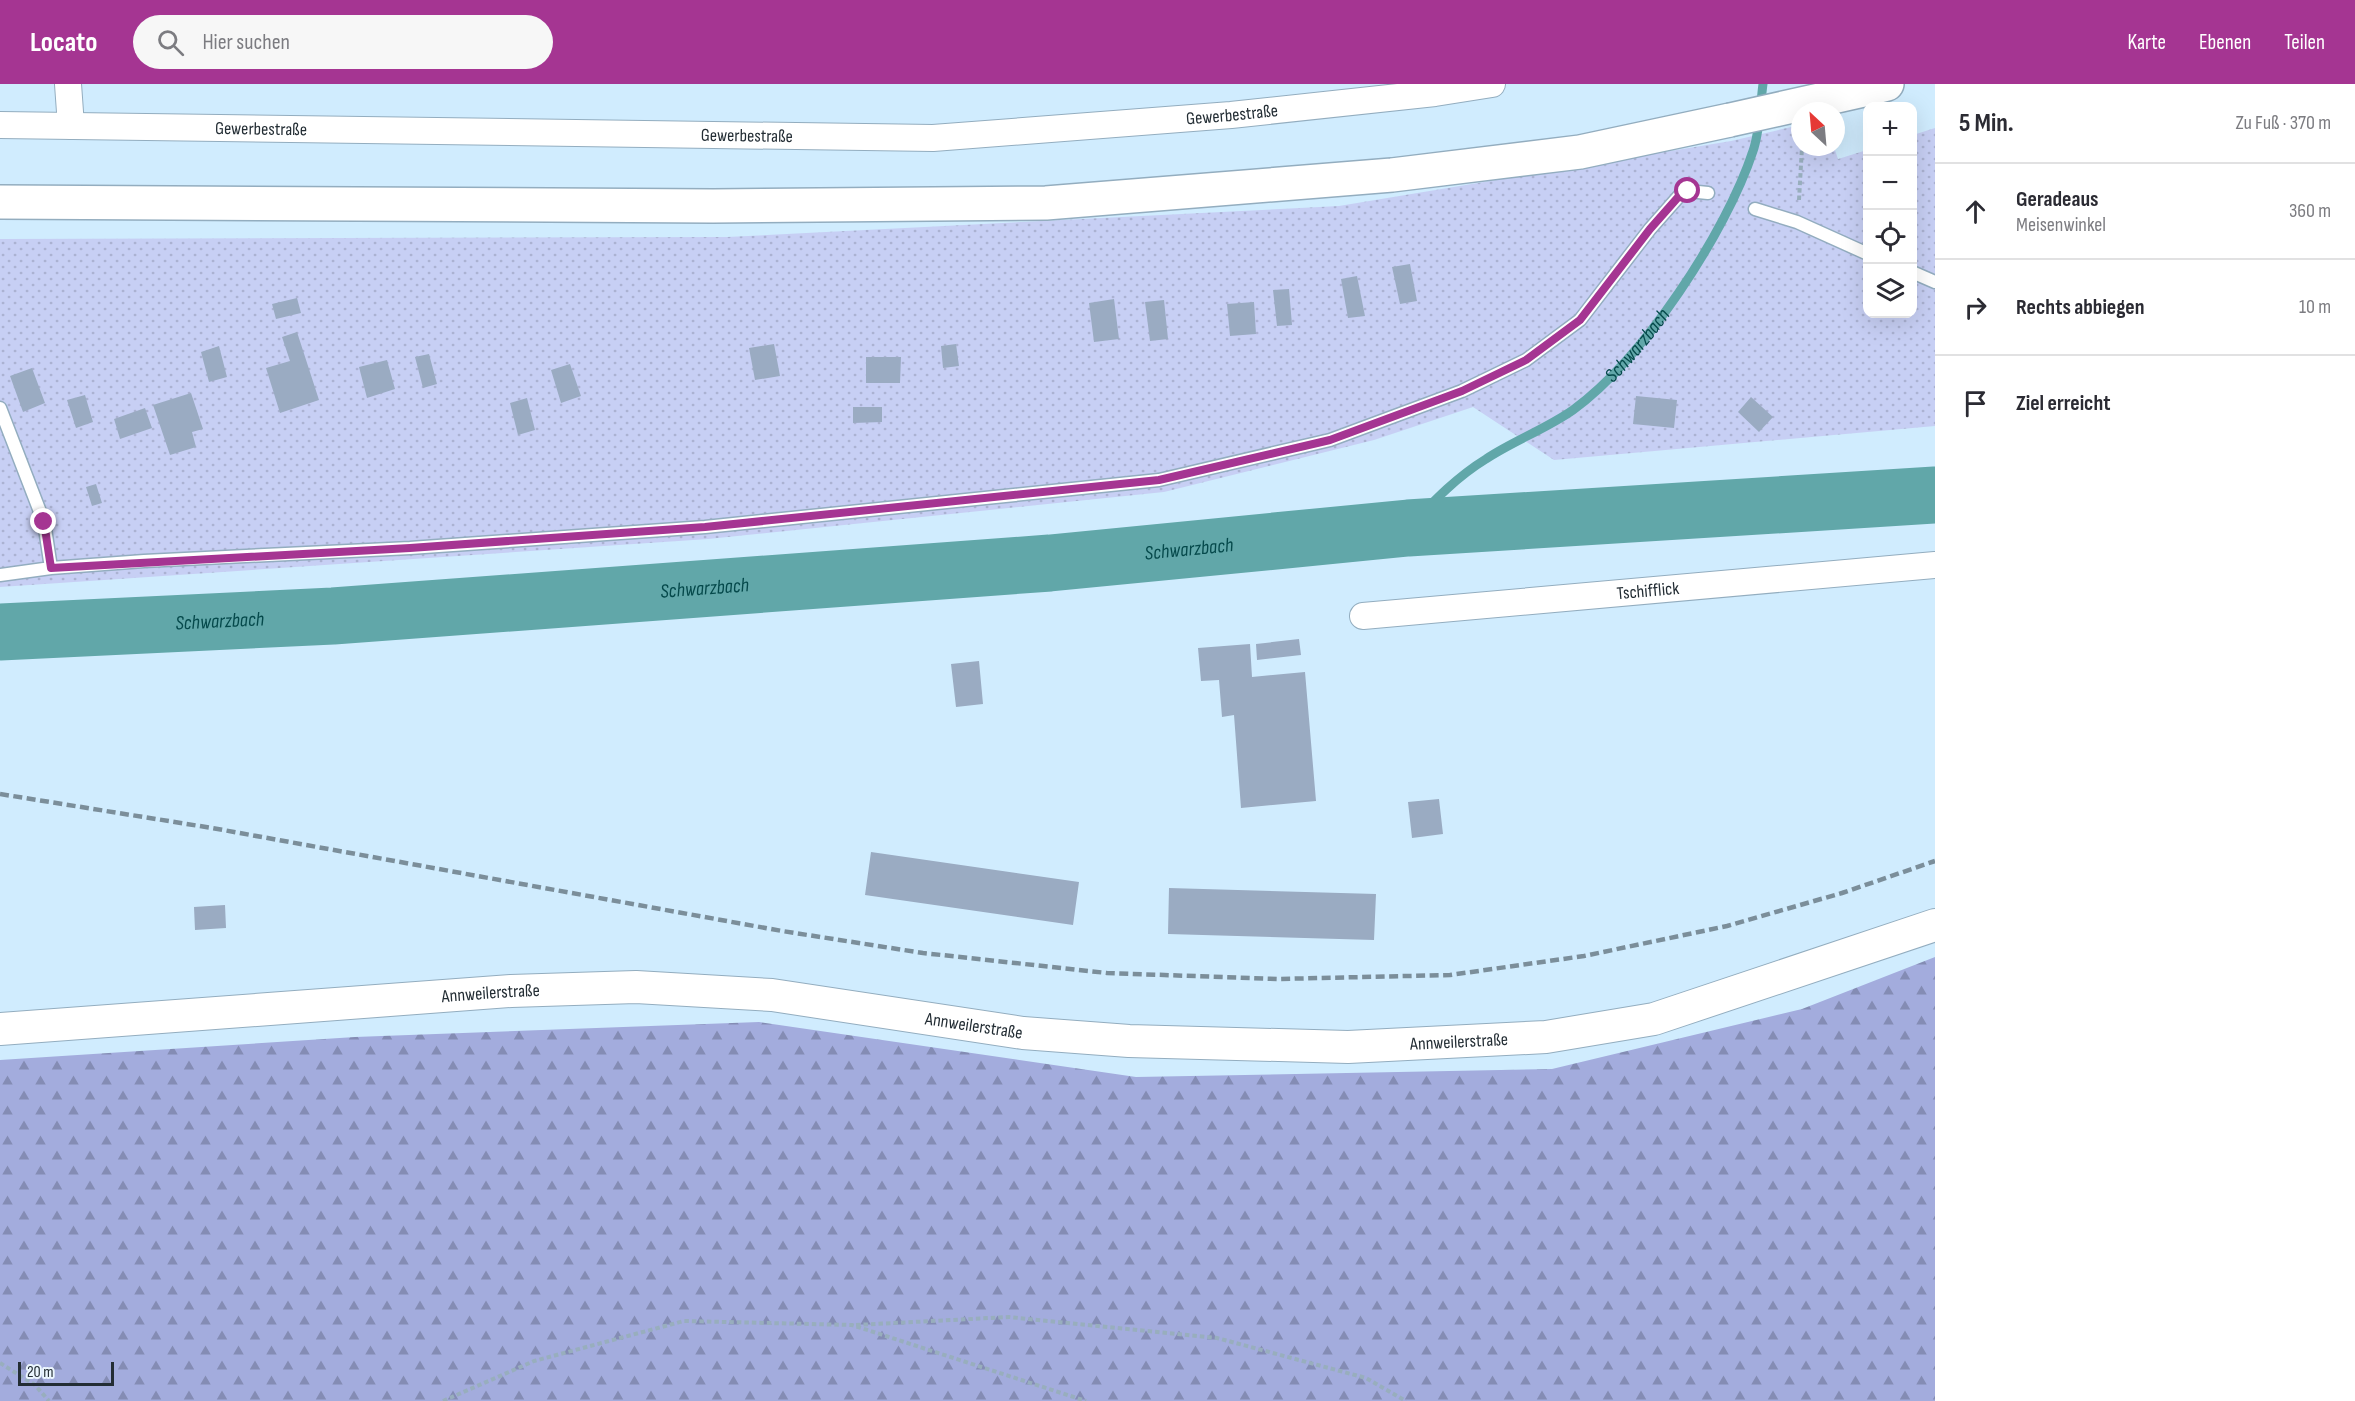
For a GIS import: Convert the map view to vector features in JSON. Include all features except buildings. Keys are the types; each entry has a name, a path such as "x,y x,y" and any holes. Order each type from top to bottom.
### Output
{"main road":[{"path":"0,202 713,206 1046,203 1392,175 1568,153 1731,120 1875,87"}],"street":[{"path":"68,84 71,126"},
{"name":"Gewerbestraße","path":"0,125 933,138 1231,115 1435,93 1492,84"},
{"name":"Tschifflick","path":"1363,616 1935,565"},
{"name":"Annweilerstraße","path":"0,1029 511,991 636,987 772,995 1023,1033 1129,1041 1348,1047 1546,1037 1654,1019 1935,925"}],"lane":[{"path":"0,575 51,568 410,548 705,527 1159,480 1330,440 1462,391 1526,360 1580,320 1650,229 1680,195 1688,191 1708,193"},
{"path":"1755,209 1797,222 1863,252"},
{"path":"1917,274 1935,282"},
{"path":"0,408 44,522 51,568"}],"path":[{"path":"1797,222 1801,156"},
{"path":"443,1401 534,1361 684,1321 852,1325 1009,1317 1217,1338 1366,1378 1406,1401"},
{"path":"852,1325 1086,1401"},
{"path":"0,1363 35,1385 49,1401"}],"shaded area":[{"path":"1791,127 1791,156 1837,156 1838,159 1863,151 1863,318 1917,318 1917,134 1935,128 1935,426 1554,460 1473,407 1374,440 1164,492 708,539 0,587 0,239 727,237 1339,206 1731,141"}],"green space":[{"path":"1935,957 1935,1401 0,1401 0,1060 355,1037 759,1022 1136,1077 1552,1069 1802,1009"}],"waterway":[{"name":"Schwarzbach","path":"1408,528 1464,474 1496,453 1573,410 1600,388 1654,327 1703,256 1740,184 1755,143 1763,84"},
{"name":"Schwarzbach","path":"0,632 333,616 1050,563 1408,528 1935,495"}],"railway":[{"path":"0,794 212,828 782,931 923,953 1107,973 1278,979 1450,975 1584,956 1727,926 1842,893 1935,861"}],"route":[{"path":"44,522 51,568 144,561 410,548 705,527 1159,480 1330,440 1462,391 1526,360 1580,320 1650,229 1680,195 1688,191"}]}
